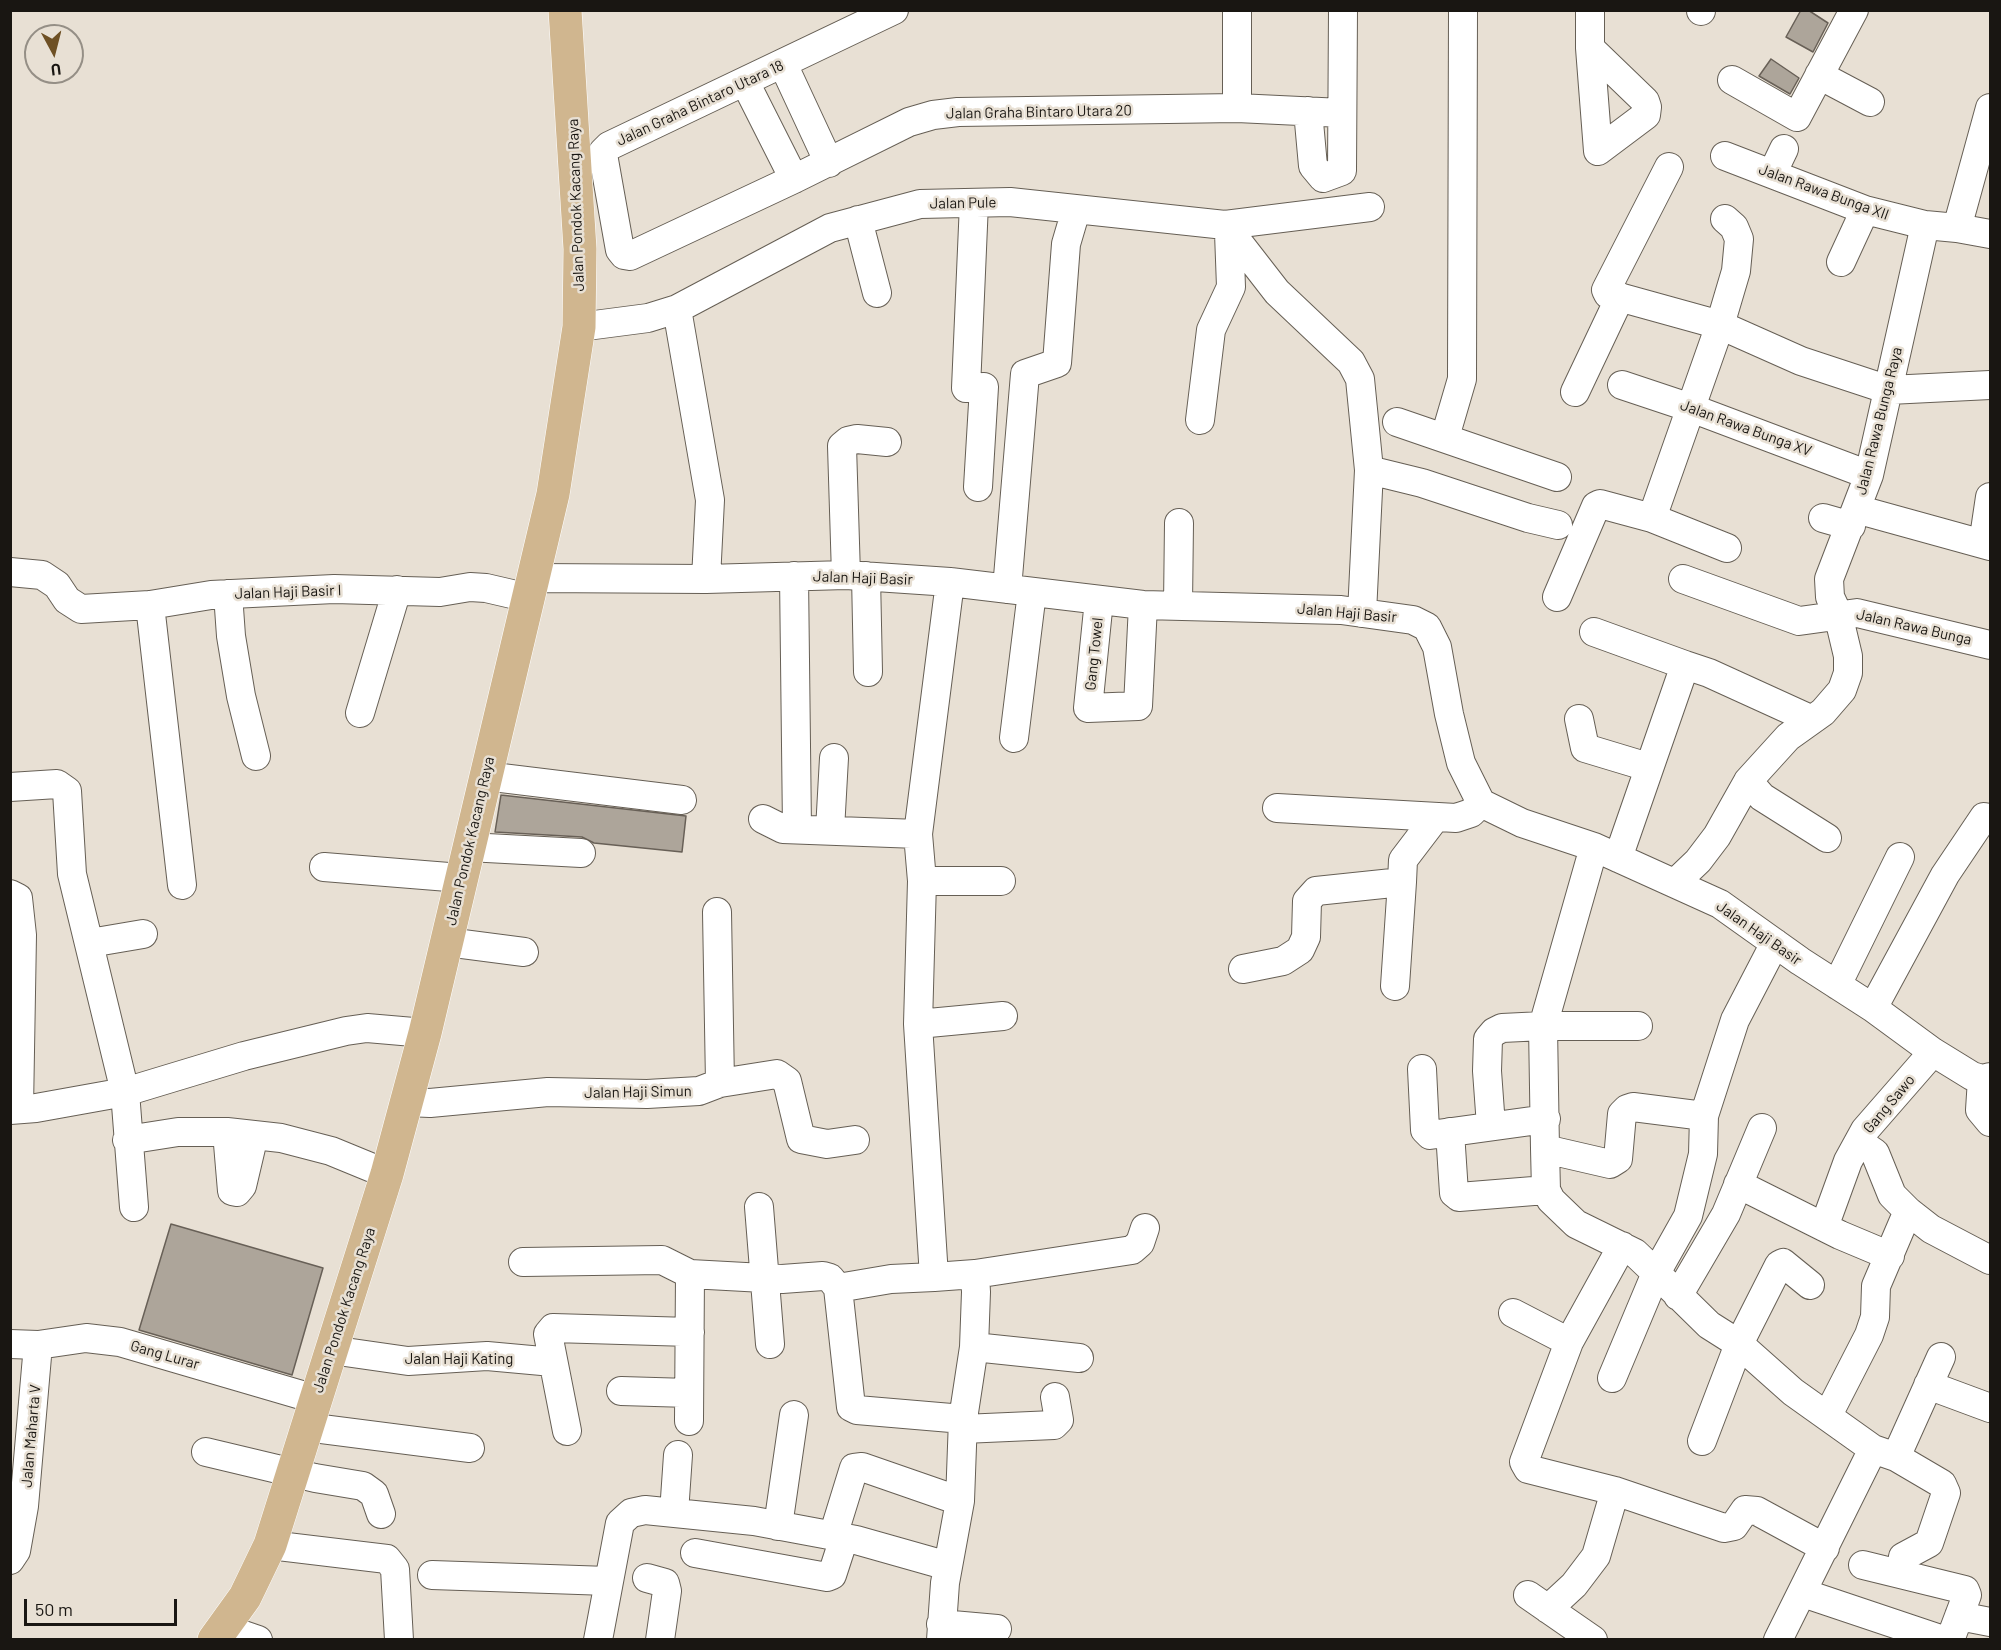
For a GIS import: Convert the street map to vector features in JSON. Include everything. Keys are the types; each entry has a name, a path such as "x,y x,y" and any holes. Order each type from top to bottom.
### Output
{"main road":[{"name":"Jalan Pondok Kacang Raya","path":"236,1637 245,1597 270,1545 387,1174 407,1102 553,494 579,327 580,249 565,10"}],"street":[{"name":"Jalan Graha Bintaro Utara 18","path":"624,255 620,250 603,152 609,146 894,10"},
{"path":"1237,10 1237,108"},
{"path":"1308,111 1313,166 1323,178 1342,171 1343,10"},
{"path":"1445,437 1462,379 1463,10"},
{"path":"1590,10 1590,48"},
{"path":"1743,86 1797,117 1854,10"},
{"path":"783,64 829,163"},
{"path":"1819,75 1870,102"},
{"path":"745,82 794,179"},
{"name":"Jalan Graha Bintaro Utara 20","path":"624,255 630,256 829,163 909,122 933,115 1237,108 1341,113"},
{"path":"1957,228 1989,118"},
{"path":"1772,174 1784,149"},
{"name":"Jalan Rawa Bunga XII","path":"1725,156 1865,210 1925,225"},
{"path":"1669,167 1606,290 1608,294 1720,325 1802,361 1889,390 1990,385"},
{"name":"Jalan Pule","path":"579,327 648,318 677,309 830,228 921,204 1010,202 1227,229 1370,207"},
{"path":"975,203 966,388 984,387 978,487"},
{"path":"1014,738 1025,374 1057,363 1066,244 1076,210"},
{"path":"1841,262 1865,210"},
{"path":"1652,518 1720,325 1736,270 1739,239 1734,226 1725,219"},
{"path":"858,220 877,293"},
{"path":"1925,225 1990,234"},
{"name":"Jalan Rawa Bunga Raya","path":"1675,883 1698,861 1718,836 1748,782 1788,737 1810,719 1823,712 1842,690 1848,673 1848,656 1838,614 1830,597 1829,579 1869,474 1925,225"},
{"path":"1200,420 1211,330 1231,287 1227,229"},
{"path":"1227,229 1277,292 1351,362 1360,379 1369,470 1362,613"},
{"path":"1575,392 1620,297"},
{"path":"677,309 710,500 706,579"},
{"name":"Jalan Rawa Bunga XV","path":"1622,385 1869,474"},
{"path":"1397,422 1557,477"},
{"path":"868,672 842,447 848,441 857,439 887,442"},
{"path":"1369,470 1422,483 1528,518 1558,525"},
{"path":"1823,518 1853,518 1987,545 1990,497"},
{"path":"1557,597 1596,506 1600,504 1652,518 1727,548"},
{"path":"1178,605 1179,523"},
{"name":"Jalan Haji Basir I","path":"10,572 42,575 57,585 67,600 81,609 150,605 228,594 333,589 440,592 470,587 531,588"},
{"path":"794,576 797,829"},
{"name":"Jalan Haji Basir","path":"531,588 706,579 856,576 950,582 1143,605 1341,610 1413,620 1427,627 1437,647 1449,714 1461,763 1481,803 1522,822 1606,852 1720,904 1873,1008 1933,1052 1972,1076 1987,1078"},
{"name":"Jalan Rawa Bunga","path":"1683,579 1799,621 1813,621 1838,614 1870,615 1990,645"},
{"path":"934,1277 918,1024 922,881 918,834 950,582"},
{"path":"360,713 397,590"},
{"path":"228,594 231,636 241,696 256,756"},
{"name":"Gang Towel","path":"1100,600 1088,708 1138,706 1143,605"},
{"path":"150,605 182,885"},
{"path":"1594,632 1685,665 1810,719"},
{"path":"1685,665 1648,767 1606,852 1543,1026 1546,1190 1551,1200 1576,1224 1635,1253 1709,1324 1739,1344 1792,1392 1885,1453 1942,1484 1946,1493 1929,1543 1904,1557 1900,1575"},
{"path":"1579,719 1585,748 1648,767"},
{"path":"830,830 834,758"},
{"path":"486,769 571,768"},
{"path":"486,769 682,801"},
{"path":"1748,782 1762,797 1827,838"},
{"path":"10,787 57,784 67,791 72,874 125,1092 134,1207"},
{"path":"1277,808 1456,818 1471,813 1481,803"},
{"path":"1873,1008 1945,875 1984,817 1990,818"},
{"path":"1395,986 1403,860 1435,818"},
{"path":"763,819 775,827 918,834"},
{"path":"468,847 581,853"},
{"path":"1837,985 1900,857"},
{"path":"324,867 461,878"},
{"path":"922,881 1001,881"},
{"path":"1243,969 1283,961 1300,950 1306,937 1307,901 1316,891 1402,882"},
{"path":"10,894 18,898 22,934 15,1110 125,1092 253,1054 346,1031 367,1028 425,1033"},
{"path":"717,912 720,1083"},
{"path":"90,943 143,934"},
{"path":"447,942 524,952"},
{"path":"1612,1378 1656,1273 1688,1216 1703,1154 1704,1116 1735,1020 1775,943"},
{"path":"918,1024 1003,1016"},
{"path":"1491,1126 1487,1071 1488,1040 1494,1032 1502,1028 1543,1026 1638,1026"},
{"name":"Gang Sawo","path":"1824,1227 1845,1169 1877,1113 1933,1052"},
{"path":"1422,1069 1426,1133 1546,1119"},
{"name":"Jalan Haji Simun","path":"407,1102 430,1104 548,1092 647,1094 699,1091 720,1083 777,1074 787,1081 801,1139 827,1144 855,1140"},
{"path":"1987,1078 1980,1110 1990,1122"},
{"path":"1545,1149 1610,1164 1618,1159 1622,1114 1627,1109 1633,1107 1704,1116"},
{"path":"1678,1296 1726,1214 1762,1128"},
{"path":"127,1140 178,1132 281,1138 331,1151 387,1174"},
{"path":"1450,1132 1454,1193 1459,1197 1546,1190"},
{"path":"1859,1142 1875,1153 1892,1195 1908,1211 1931,1229 1990,1260"},
{"path":"1738,1184 1824,1227 1890,1256"},
{"path":"759,1207 770,1344"},
{"path":"1828,1415 1869,1335 1875,1317 1876,1286 1908,1211"},
{"path":"838,1288 891,1279 975,1274 1132,1250 1140,1244 1145,1228"},
{"path":"1622,1246 1569,1342 1525,1465 1528,1469 1615,1491 1724,1528 1734,1526 1745,1510 1757,1510 1825,1548"},
{"path":"523,1262 662,1260 690,1274 830,1278 838,1288 851,1407 857,1410 963,1424 1054,1425 1059,1420 1056,1397"},
{"path":"1702,1441 1739,1344 1779,1265 1783,1263 1810,1285"},
{"path":"689,1421 690,1274"},
{"path":"975,1274 974,1347 963,1424 960,1501 948,1566 941,1632 998,1629"},
{"path":"1513,1313 1569,1342"},
{"path":"567,1431 548,1334 553,1328 690,1332"},
{"name":"Gang Lurar","path":"10,1344 38,1345 87,1338 120,1342 311,1413 470,1448"},
{"name":"Jalan Maharta V","path":"10,1560 16,1551 24,1506 38,1345"},
{"path":"974,1347 1079,1358"},
{"name":"Jalan Haji Kating","path":"331,1350 408,1360 487,1356 553,1362"},
{"path":"1778,1640 1825,1548 1928,1385 1941,1357"},
{"path":"1928,1385 1990,1408"},
{"path":"621,1391 689,1393"},
{"path":"778,1526 794,1415"},
{"path":"206,1452 292,1473 363,1486 374,1494 381,1514"},
{"path":"674,1513 678,1455"},
{"path":"695,1553 827,1577 832,1575 854,1468 862,1467 960,1501"},
{"path":"1593,1640 1538,1602 1574,1585 1596,1556 1615,1491"},
{"path":"598,1640 620,1522 624,1517 645,1510 778,1526 839,1537 948,1566"},
{"path":"270,1545 387,1559 395,1569 399,1640"},
{"path":"1863,1565 1965,1590 1967,1595 1954,1628"},
{"path":"432,1575 608,1581"},
{"path":"648,1578 664,1583 668,1591 660,1640"},
{"path":"1803,1593 1943,1640"},
{"path":"1954,1628 1990,1622"}],"building":[{"path":"1801,10 1808,10 1828,23 1813,52 1786,37"},
{"path":"1771,59 1799,78 1790,94 1759,76"},
{"path":"501,795 686,816 682,852 594,843 582,837 495,832"},
{"path":"171,1224 323,1268 292,1375 139,1330"}]}
